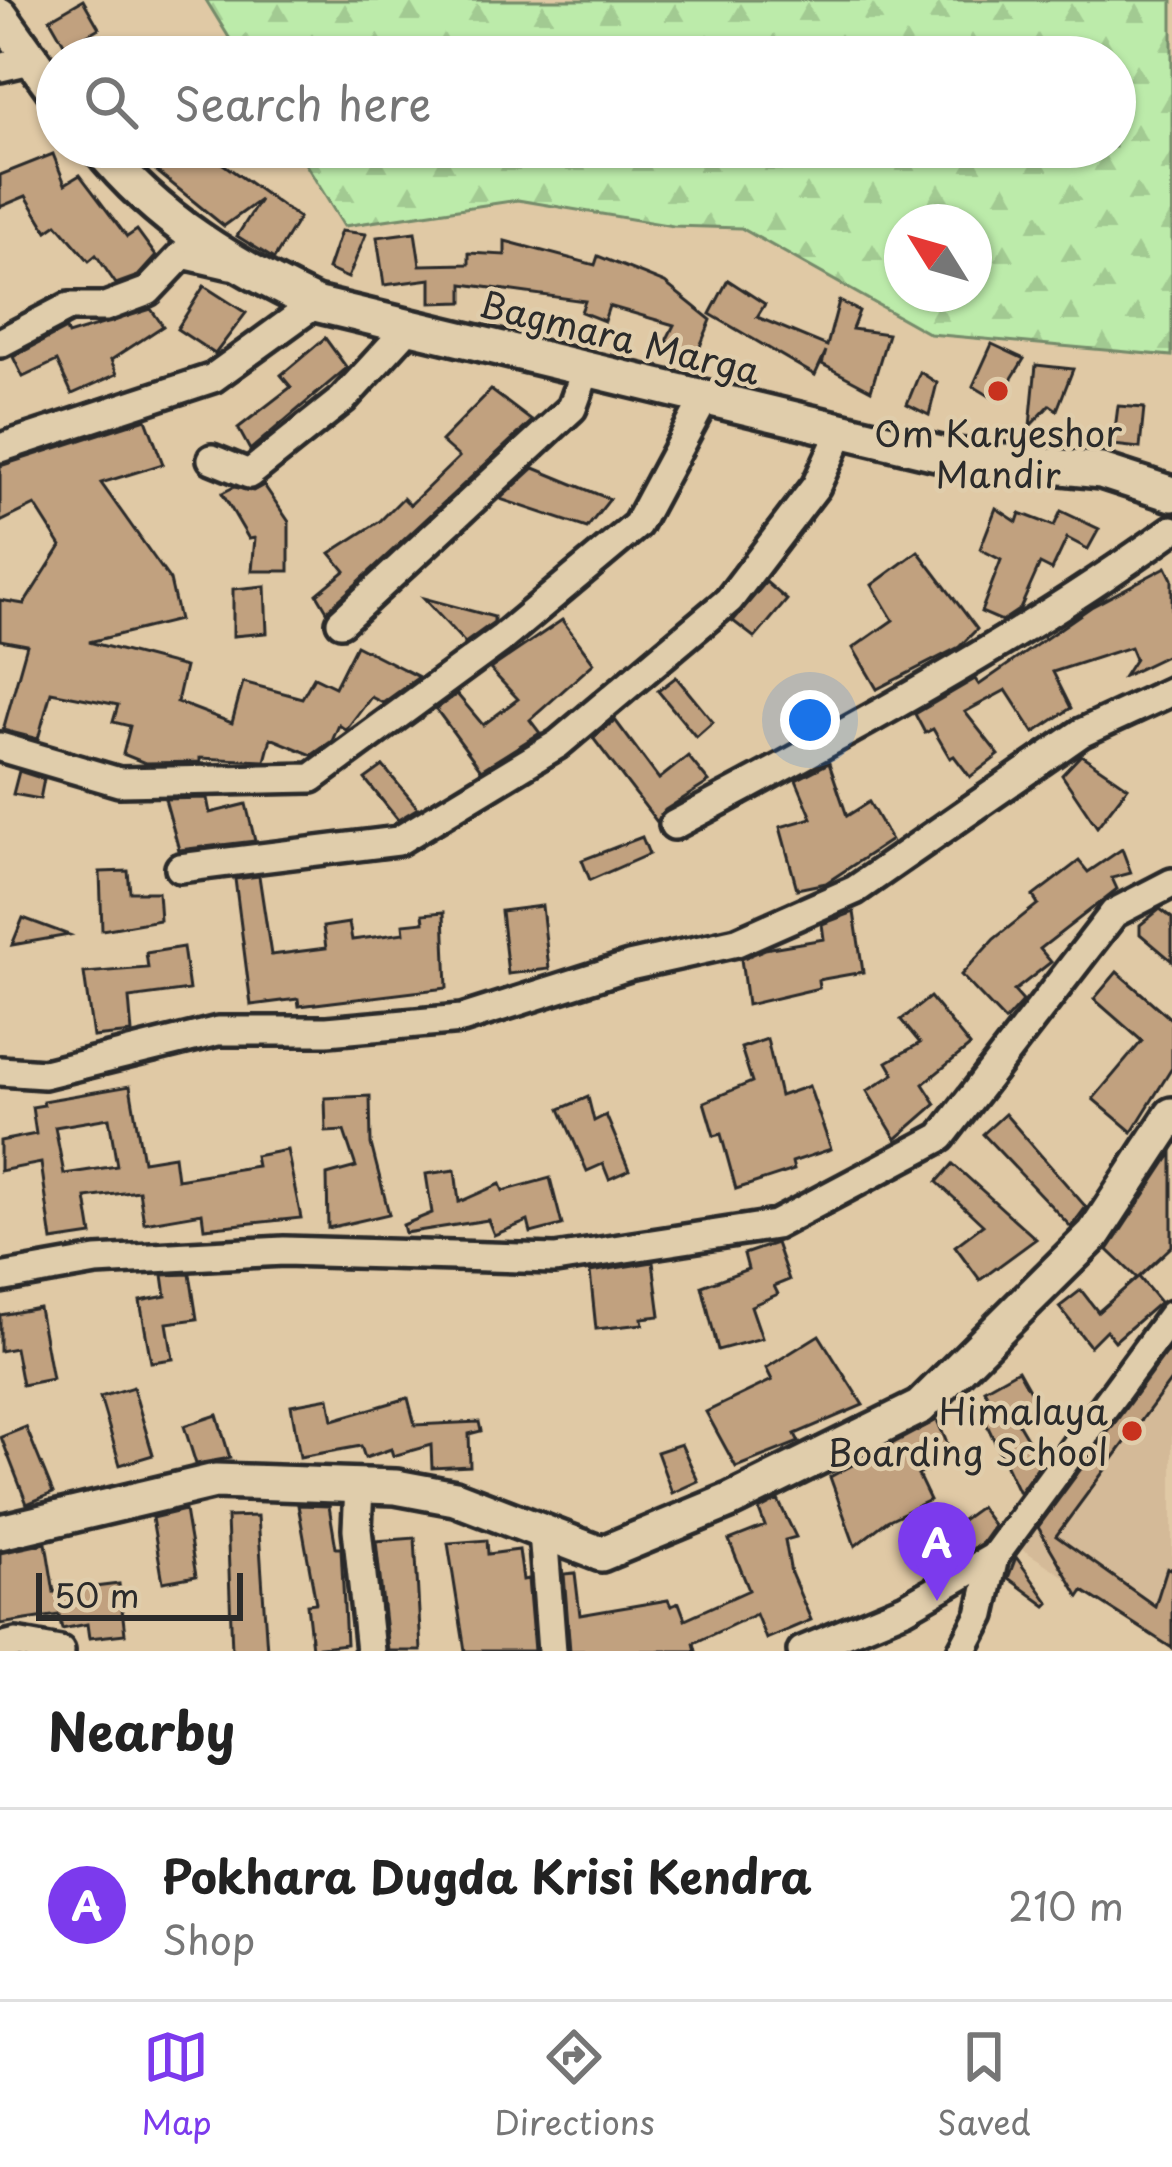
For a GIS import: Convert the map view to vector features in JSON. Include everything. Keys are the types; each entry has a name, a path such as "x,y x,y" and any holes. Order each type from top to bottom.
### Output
{"main road":[{"path":"0,16 15,64"},
{"name":"Bagmara Marga","path":"116,168 178,226 235,266 315,304 945,455 1101,471 1172,494"},
{"path":"0,1532 214,1481 359,1486 438,1494 601,1554 729,1502 920,1407 1094,1234 1172,1115"}],"street":[{"path":"0,344 69,307 105,307 148,291 183,254 235,266"},
{"path":"0,448 213,378 315,304"},
{"path":"212,459 249,474 343,399 410,326"},
{"path":"341,622 572,408 586,367"},
{"path":"0,746 119,782 312,778 501,639 638,526 706,396"},
{"path":"180,868 398,841 558,744 729,600 816,486 842,430"},
{"path":"674,825 872,716 1105,578 1172,530"},
{"path":"0,1071 44,1075 218,1031 327,1031 462,1018 629,966 737,942 855,890 1081,734 1172,691"},
{"path":"0,1278 96,1261 284,1251 555,1258 776,1225 941,1138 1114,914 1172,883"},
{"path":"962,1651 981,1615 994,1557 1172,1315"},
{"path":"359,1486 357,1529 370,1651"},
{"path":"543,1532 552,1651"},
{"path":"802,1651 904,1608 994,1557"},
{"path":"0,1647 16,1643 60,1651"}],"shaded area":[{"name":"Himalaya Boarding School","path":"1172,1321 1172,1647 1010,1541"}],"green space":[{"path":"206,0 1172,0 1172,356 930,334 891,312 992,312 992,204 884,204 884,308 741,228 673,226 518,200 344,226 308,168 1136,168 1136,36 228,36"}],"building":[{"path":"83,0 99,28 85,36 60,36 50,19"},
{"path":"36,161 36,168 59,168 65,184 80,175 127,237 137,230 156,256 138,276 116,284 96,255 89,261 57,224 47,231 26,196 0,207 0,175"},
{"path":"153,168 229,168 299,218 274,259 237,236 260,200 224,226"},
{"path":"341,231 366,234 348,278 328,269"},
{"path":"415,232 420,265 469,264 469,253 505,255 505,241 595,265 598,256 665,283 711,320 696,356 666,341 674,325 609,306 604,321 581,312 585,301 463,284 463,302 431,303 431,279 384,285 377,237"},
{"path":"728,280 765,304 757,317 827,346 839,301 859,311 852,329 888,334 871,390 822,364 826,351 815,375 710,314"},
{"path":"204,286 246,313 215,354 177,329"},
{"path":"151,309 163,326 111,360 117,374 72,394 57,361 23,377 13,357 66,329 68,335"},
{"path":"325,338 347,368 250,450 238,428 291,387 281,375"},
{"path":"992,344 1024,359 998,401 973,386"},
{"path":"1036,365 1073,369 1057,410 1050,405 1030,426"},
{"path":"920,372 937,383 929,415 907,404"},
{"path":"491,390 532,421 327,611 317,594 345,571 330,553 380,521 403,498 410,505 459,457 441,441"},
{"path":"1118,406 1144,408 1140,448 1113,445"},
{"path":"146,419 163,464 101,483 170,580 179,620 89,642 185,667 177,702 232,723 243,682 302,698 314,677 335,687 356,645 419,677 383,703 371,697 346,730 339,725 332,741 312,755 271,738 265,761 200,758 200,762 145,763 123,754 130,726 113,722 118,705 51,692 38,739 3,730 27,645 0,640 0,600 24,604 61,546 35,505 0,522 0,466"},
{"path":"534,468 610,499 587,528 500,499"},
{"path":"264,485 289,522 289,571 252,571 255,538 249,539 222,493 234,487 253,491"},
{"path":"996,508 1017,522 1020,513 1054,526 1061,511 1099,529 1088,549 1067,538 1052,570 1040,564 1020,609 1002,621 981,612 1001,560 980,549"},
{"path":"918,551 977,629 959,647 877,689 853,648 893,620 872,585"},
{"path":"1166,567 1172,579 1172,653 1124,676 1135,659 1130,647 1053,672 1071,708 1034,733 1006,690 965,712 999,755 970,777 954,756 950,758 933,729 925,733 915,714 975,679 979,685 1091,607"},
{"path":"766,582 787,600 755,638 733,621"},
{"path":"265,586 267,633 233,636 233,589"},
{"path":"423,598 494,617 494,622 465,643"},
{"path":"562,620 594,663 530,720 540,733 481,770 436,709 457,694 483,725 518,699 490,669"},
{"path":"676,677 713,722 696,737 658,691"},
{"path":"615,720 659,779 688,756 709,782 665,810 657,822 593,738"},
{"path":"1081,755 1128,787 1097,827 1062,775"},
{"path":"829,763 847,816 869,802 891,840 826,883 797,889 780,827 812,818 796,780"},
{"path":"383,766 418,808 398,820 365,779"},
{"path":"19,771 44,779 40,799 13,794"},
{"path":"207,798 210,813 246,804 255,841 179,850 165,799"},
{"path":"642,837 649,854 590,880 582,860"},
{"path":"1122,849 1131,873 1112,878 1117,889 1040,949 1051,962 1014,991 1023,1001 1005,1021 961,975 994,939 1038,904 1033,896 1079,861 1088,872"},
{"path":"128,871 130,892 158,892 160,920 102,930 100,872"},
{"path":"259,876 271,955 326,948 323,927 349,923 352,940 404,933 403,924 424,922 423,914 444,912 447,988 299,1006 298,999 251,1005 235,879"},
{"path":"542,906 549,969 508,974 501,911"},
{"path":"1160,909 1172,918 1172,961 1140,934 1140,925"},
{"path":"854,912 863,972 818,980 819,988 747,1005 741,959 765,949 824,939 822,924"},
{"path":"23,918 69,935 12,945"},
{"path":"183,947 189,990 129,998 132,1033 93,1037 84,973 148,968 146,953"},
{"path":"1117,972 1172,1020 1172,1068 1132,1132 1093,1099 1142,1041 1094,999"},
{"path":"930,997 970,1046 923,1084 936,1104 896,1139 867,1091 894,1074 887,1062 920,1043 901,1020"},
{"path":"767,1039 780,1096 809,1086 831,1149 792,1162 794,1170 736,1189 721,1134 714,1136 704,1102 752,1082 741,1048"},
{"path":"130,1086 143,1161 174,1156 177,1179 257,1166 255,1156 287,1150 301,1218 204,1228 202,1213 144,1223 139,1191 86,1198 92,1235 52,1241 41,1163 0,1171 0,1141 36,1134 32,1107 44,1105 43,1101","holes":["109,1118 117,1166 64,1174 55,1127"]},
{"path":"370,1096 371,1144 389,1214 328,1228 327,1175 356,1167 344,1131 326,1132 325,1098"},
{"path":"588,1097 594,1121 606,1115 629,1170 609,1179 603,1164 587,1171 560,1109"},
{"path":"1005,1114 1086,1207 1071,1227 983,1134"},
{"path":"1172,1153 1172,1246 1139,1277 1160,1302 1115,1341 1106,1330 1090,1346 1059,1307 1081,1290 1098,1312 1137,1278 1108,1250"},
{"path":"953,1164 1036,1239 980,1280 955,1246 983,1225 937,1182"},
{"path":"455,1170 459,1202 500,1184 503,1191 550,1178 562,1225 531,1233 528,1221 494,1235 488,1220 405,1233 403,1225 432,1213 426,1174"},
{"path":"776,1243 789,1280 774,1286 778,1294 751,1306 762,1338 718,1350 702,1286 748,1269 744,1254"},
{"path":"653,1262 660,1316 642,1318 643,1324 596,1329 590,1272"},
{"path":"190,1274 197,1319 167,1323 173,1359 151,1362 140,1301 166,1296 163,1275"},
{"path":"39,1308 52,1379 22,1385 15,1348 0,1351 0,1315"},
{"path":"819,1335 863,1405 795,1434 799,1442 736,1467 706,1412 772,1380 766,1368"},
{"path":"1172,1345 1172,1379 1056,1536 1155,1606 1167,1568 1172,1569 1172,1648 1083,1591 1079,1597 1038,1527"},
{"path":"1018,1370 1041,1411 1018,1423 1041,1462 1019,1493 979,1408 991,1401 984,1389"},
{"path":"133,1387 153,1455 120,1465 100,1397"},
{"path":"329,1398 333,1420 408,1398 415,1425 479,1422 481,1431 469,1434 470,1466 432,1468 431,1445 393,1456 391,1449 365,1458 361,1446 300,1457 291,1405"},
{"path":"217,1415 230,1458 196,1464 184,1426"},
{"path":"937,1420 954,1459 918,1475 930,1500 887,1521 855,1546 830,1477"},
{"path":"26,1427 53,1493 27,1504 1,1437"},
{"path":"681,1444 698,1481 672,1493 657,1452"},
{"path":"778,1500 796,1537 785,1540 791,1573 811,1620 766,1639 756,1614 694,1643 696,1651 570,1651 564,1574 575,1573 580,1615 668,1600 671,1606 679,1603 685,1619 749,1590 729,1540 765,1526 759,1510"},
{"path":"298,1505 329,1506 336,1548 341,1548 346,1644 312,1648 307,1604 316,1603"},
{"path":"980,1507 994,1526 982,1543 957,1558 941,1535"},
{"path":"185,1510 196,1576 163,1582 152,1518"},
{"path":"258,1516 267,1651 232,1651 227,1517"},
{"path":"415,1538 421,1651 388,1651 376,1541"},
{"path":"487,1540 488,1554 519,1550 523,1580 528,1579 534,1651 465,1651 448,1543"},
{"path":"46,1543 54,1592 119,1584 125,1634 89,1638 87,1624 62,1629 59,1615 0,1624 0,1553"},
{"path":"1016,1557 1049,1603 1046,1606 1008,1578"}],"place":[{"name":"Om Karyeshor Mandir","path":"998,391"},
{"name":"Himalaya Boarding School","path":"1132,1431"},
{"name":"Pokhara Dugda Krisi Kendra","path":"937,1601"}]}
